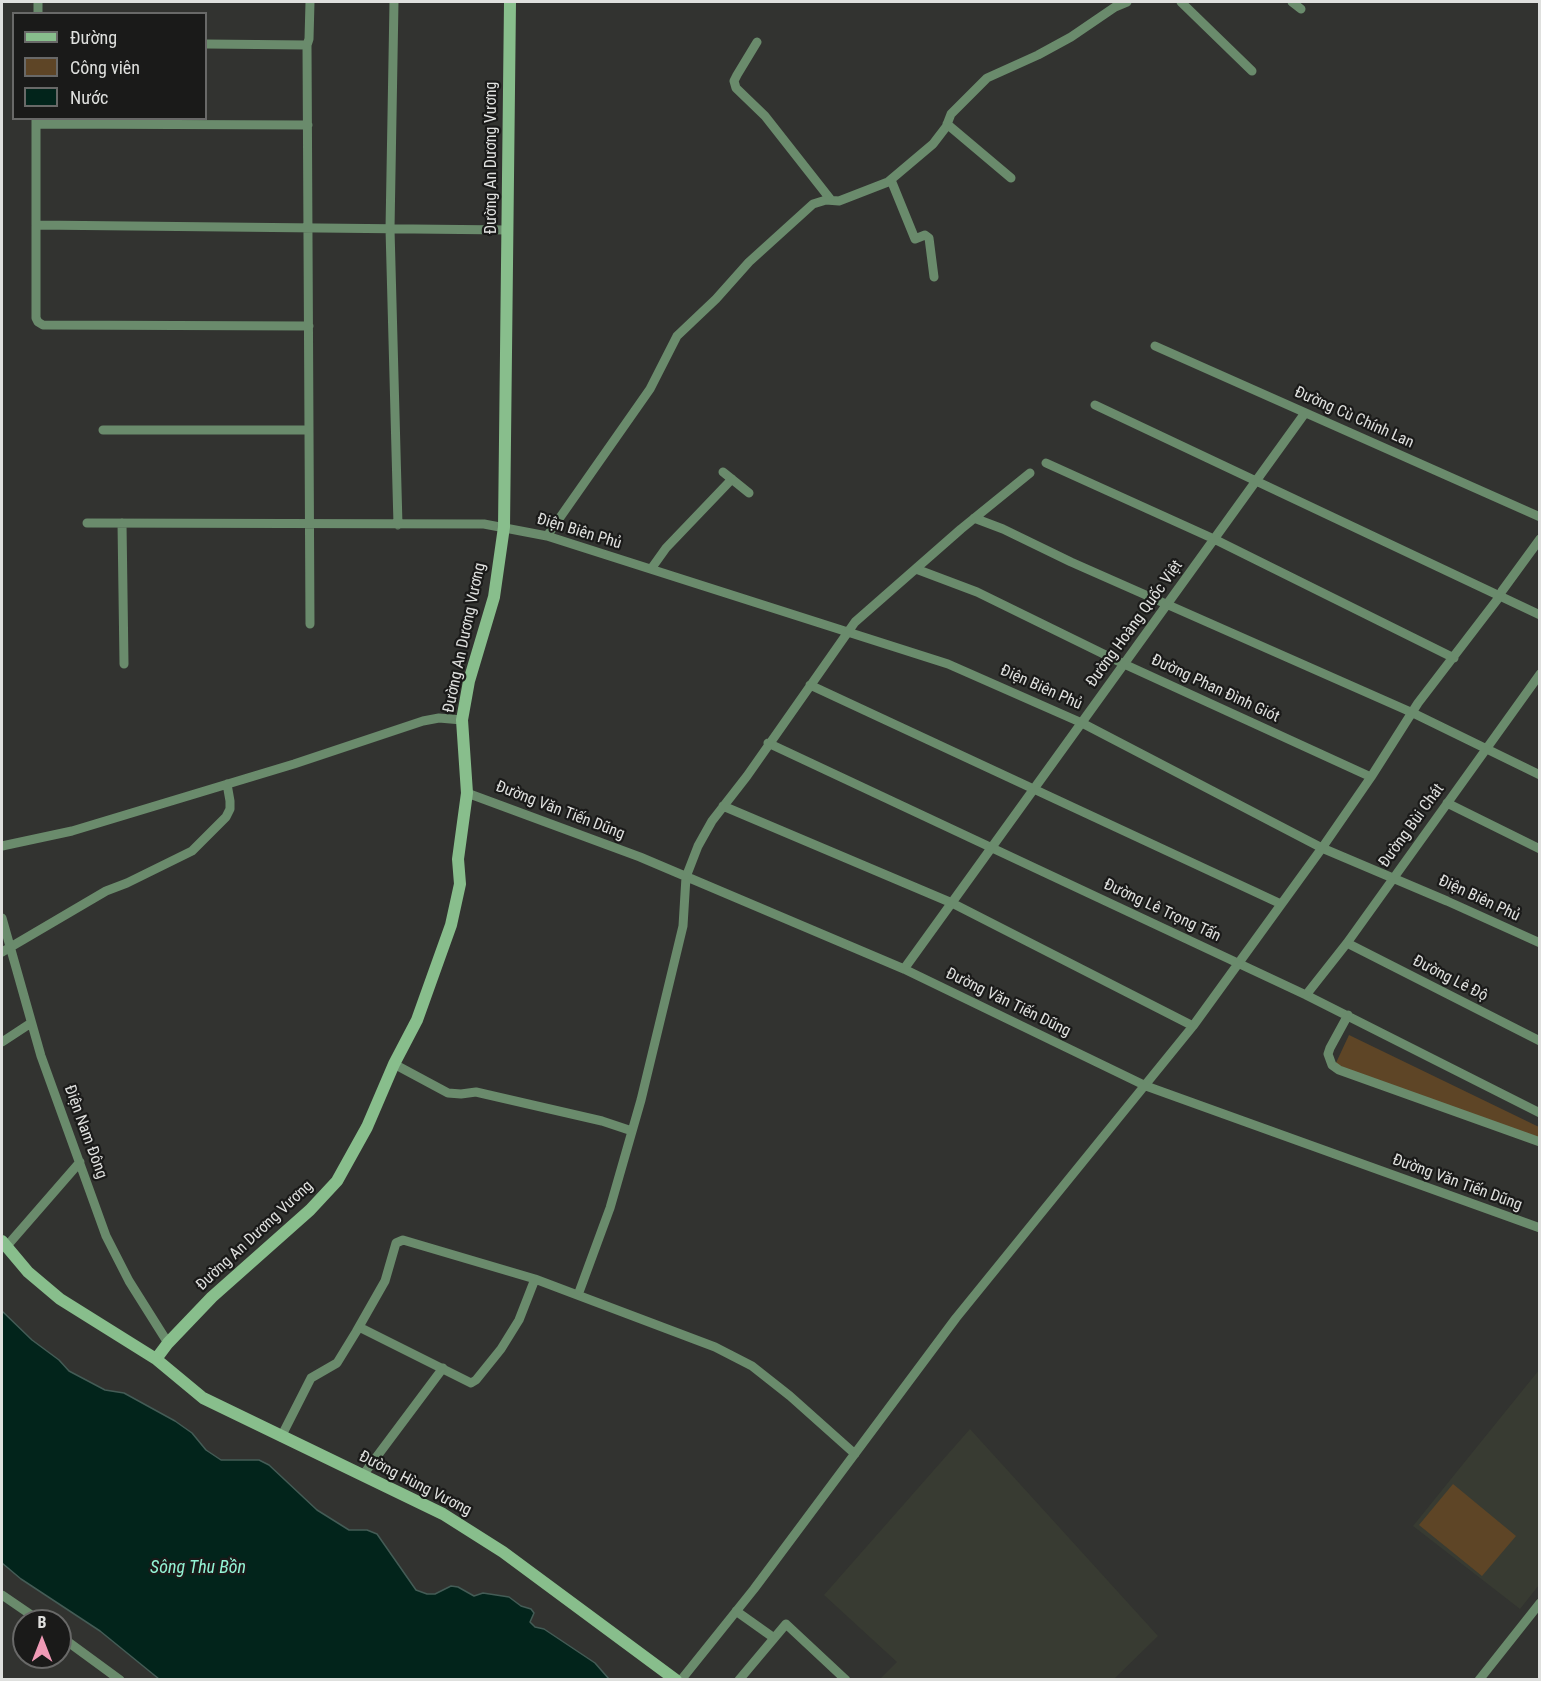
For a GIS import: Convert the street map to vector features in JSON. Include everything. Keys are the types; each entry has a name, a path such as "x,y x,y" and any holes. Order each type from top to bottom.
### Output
{"main road":[{"name":"Đường An Dương Vương","path":"156,1359 212,1297 310,1210 337,1180 367,1127 394,1064 417,1020 451,925 460,884 458,859 468,793 462,720 469,681 494,597 504,527 510,2"},
{"name":"Đường Hùng Vương","path":"4,1244 28,1272 60,1299 156,1359 203,1398 443,1514 503,1552 678,1680"}],"street":[{"path":"310,2 307,45 310,624"},
{"path":"394,2 390,230 398,525"},
{"path":"547,536 650,389 676,336 716,298 748,262 813,204 831,200 839,201 891,180 933,144 951,114 987,78 1071,37 1126,2"},
{"path":"1181,2 1252,71"},
{"path":"1292,2 1301,9"},
{"path":"757,42 734,84 765,116 831,200"},
{"path":"207,44 307,45"},
{"path":"308,125 36,121 36,318 43,325 309,326"},
{"path":"947,124 1011,178"},
{"path":"891,180 915,239 925,235 929,238 934,278"},
{"path":"36,225 508,230"},
{"name":"Đường Cù Chính Lan","path":"1155,346 1539,517"},
{"path":"1095,405 1539,615"},
{"name":"Đường Hoàng Quốc Việt","path":"904,969 1305,413"},
{"path":"103,430 308,430"},
{"path":"1046,463 1215,539 1454,658"},
{"path":"723,472 749,493"},
{"path":"578,1295 610,1208 632,1131 683,926 686,876 698,846 723,806 747,776 846,632 859,617 1030,473"},
{"path":"651,569 666,548 732,479"},
{"path":"974,518 1015,534 1071,562 1413,713 1539,775"},
{"name":"Điện Biên Phủ","path":"87,523 484,524 547,536 948,664 1082,723 1322,848 1394,877 1539,944"},
{"path":"122,523 124,664"},
{"path":"678,1680 736,1611 956,1318 1193,1026 1322,848 1418,703 1500,596 1539,539"},
{"name":"Đường Phan Đình Giót","path":"916,568 977,592 1125,664 1371,777"},
{"name":"Đường Bùi Chát","path":"1306,995 1347,943 1539,674"},
{"path":"810,685 1281,904"},
{"path":"1530,687 1539,692"},
{"path":"2,846 72,831 294,764 423,721 439,718 462,720"},
{"name":"Đường Lê Trọng Tấn","path":"768,743 1348,1015 1539,1113"},
{"path":"5,950 106,891 192,851 226,817 230,809 227,784"},
{"name":"Đường Văn Tiến Dũng","path":"468,793 686,876 904,969 1146,1086 1539,1228"},
{"path":"1447,803 1539,849"},
{"path":"723,806 952,903 1193,1026"},
{"name":"Điện Nam Đông","path":"2,918 5,950 106,1236 129,1281 168,1344"},
{"name":"Đường Lê Độ","path":"1347,943 1539,1041"},
{"path":"1348,1015 1328,1054 1332,1065 1339,1070 1539,1142"},
{"path":"2,1042 31,1023"},
{"path":"394,1064 448,1093 476,1092 602,1121 632,1131"},
{"path":"4,1244 80,1162"},
{"path":"281,1437 311,1378 337,1363 359,1327 385,1281 396,1243 401,1240 535,1279 716,1347 752,1366 790,1396 855,1454"},
{"path":"359,1327 469,1383 476,1380 501,1349 519,1320 535,1279"},
{"path":"363,1475 443,1368"},
{"path":"2,1595 22,1609"},
{"path":"1479,1680 1539,1603"},
{"path":"736,1611 774,1638"},
{"path":"739,1680 786,1624 846,1680"},
{"path":"72,1645 120,1680"}],"shaded area":[{"path":"1539,1370 1539,1585 1520,1609 1413,1526"},
{"path":"970,1429 1158,1636 1114,1679 880,1679 897,1662 824,1595"}],"green space":[{"path":"1349,1035 1539,1127 1539,1139 1335,1065"},
{"path":"1453,1484 1516,1536 1482,1576 1419,1525"}],"water":[{"name":"Sông Thu Bồn","path":"2,1311 69,1371 105,1390 124,1393 175,1421 192,1433 206,1450 221,1460 259,1460 269,1465 317,1510 349,1530 367,1530 377,1534 416,1590 435,1594 451,1586 458,1587 474,1596 483,1593 509,1597 521,1606 531,1609 534,1613 530,1622 535,1627 544,1629 595,1663 609,1679 159,1679 100,1631 72,1613 72,1609 67,1609 21,1579 2,1563"}]}
